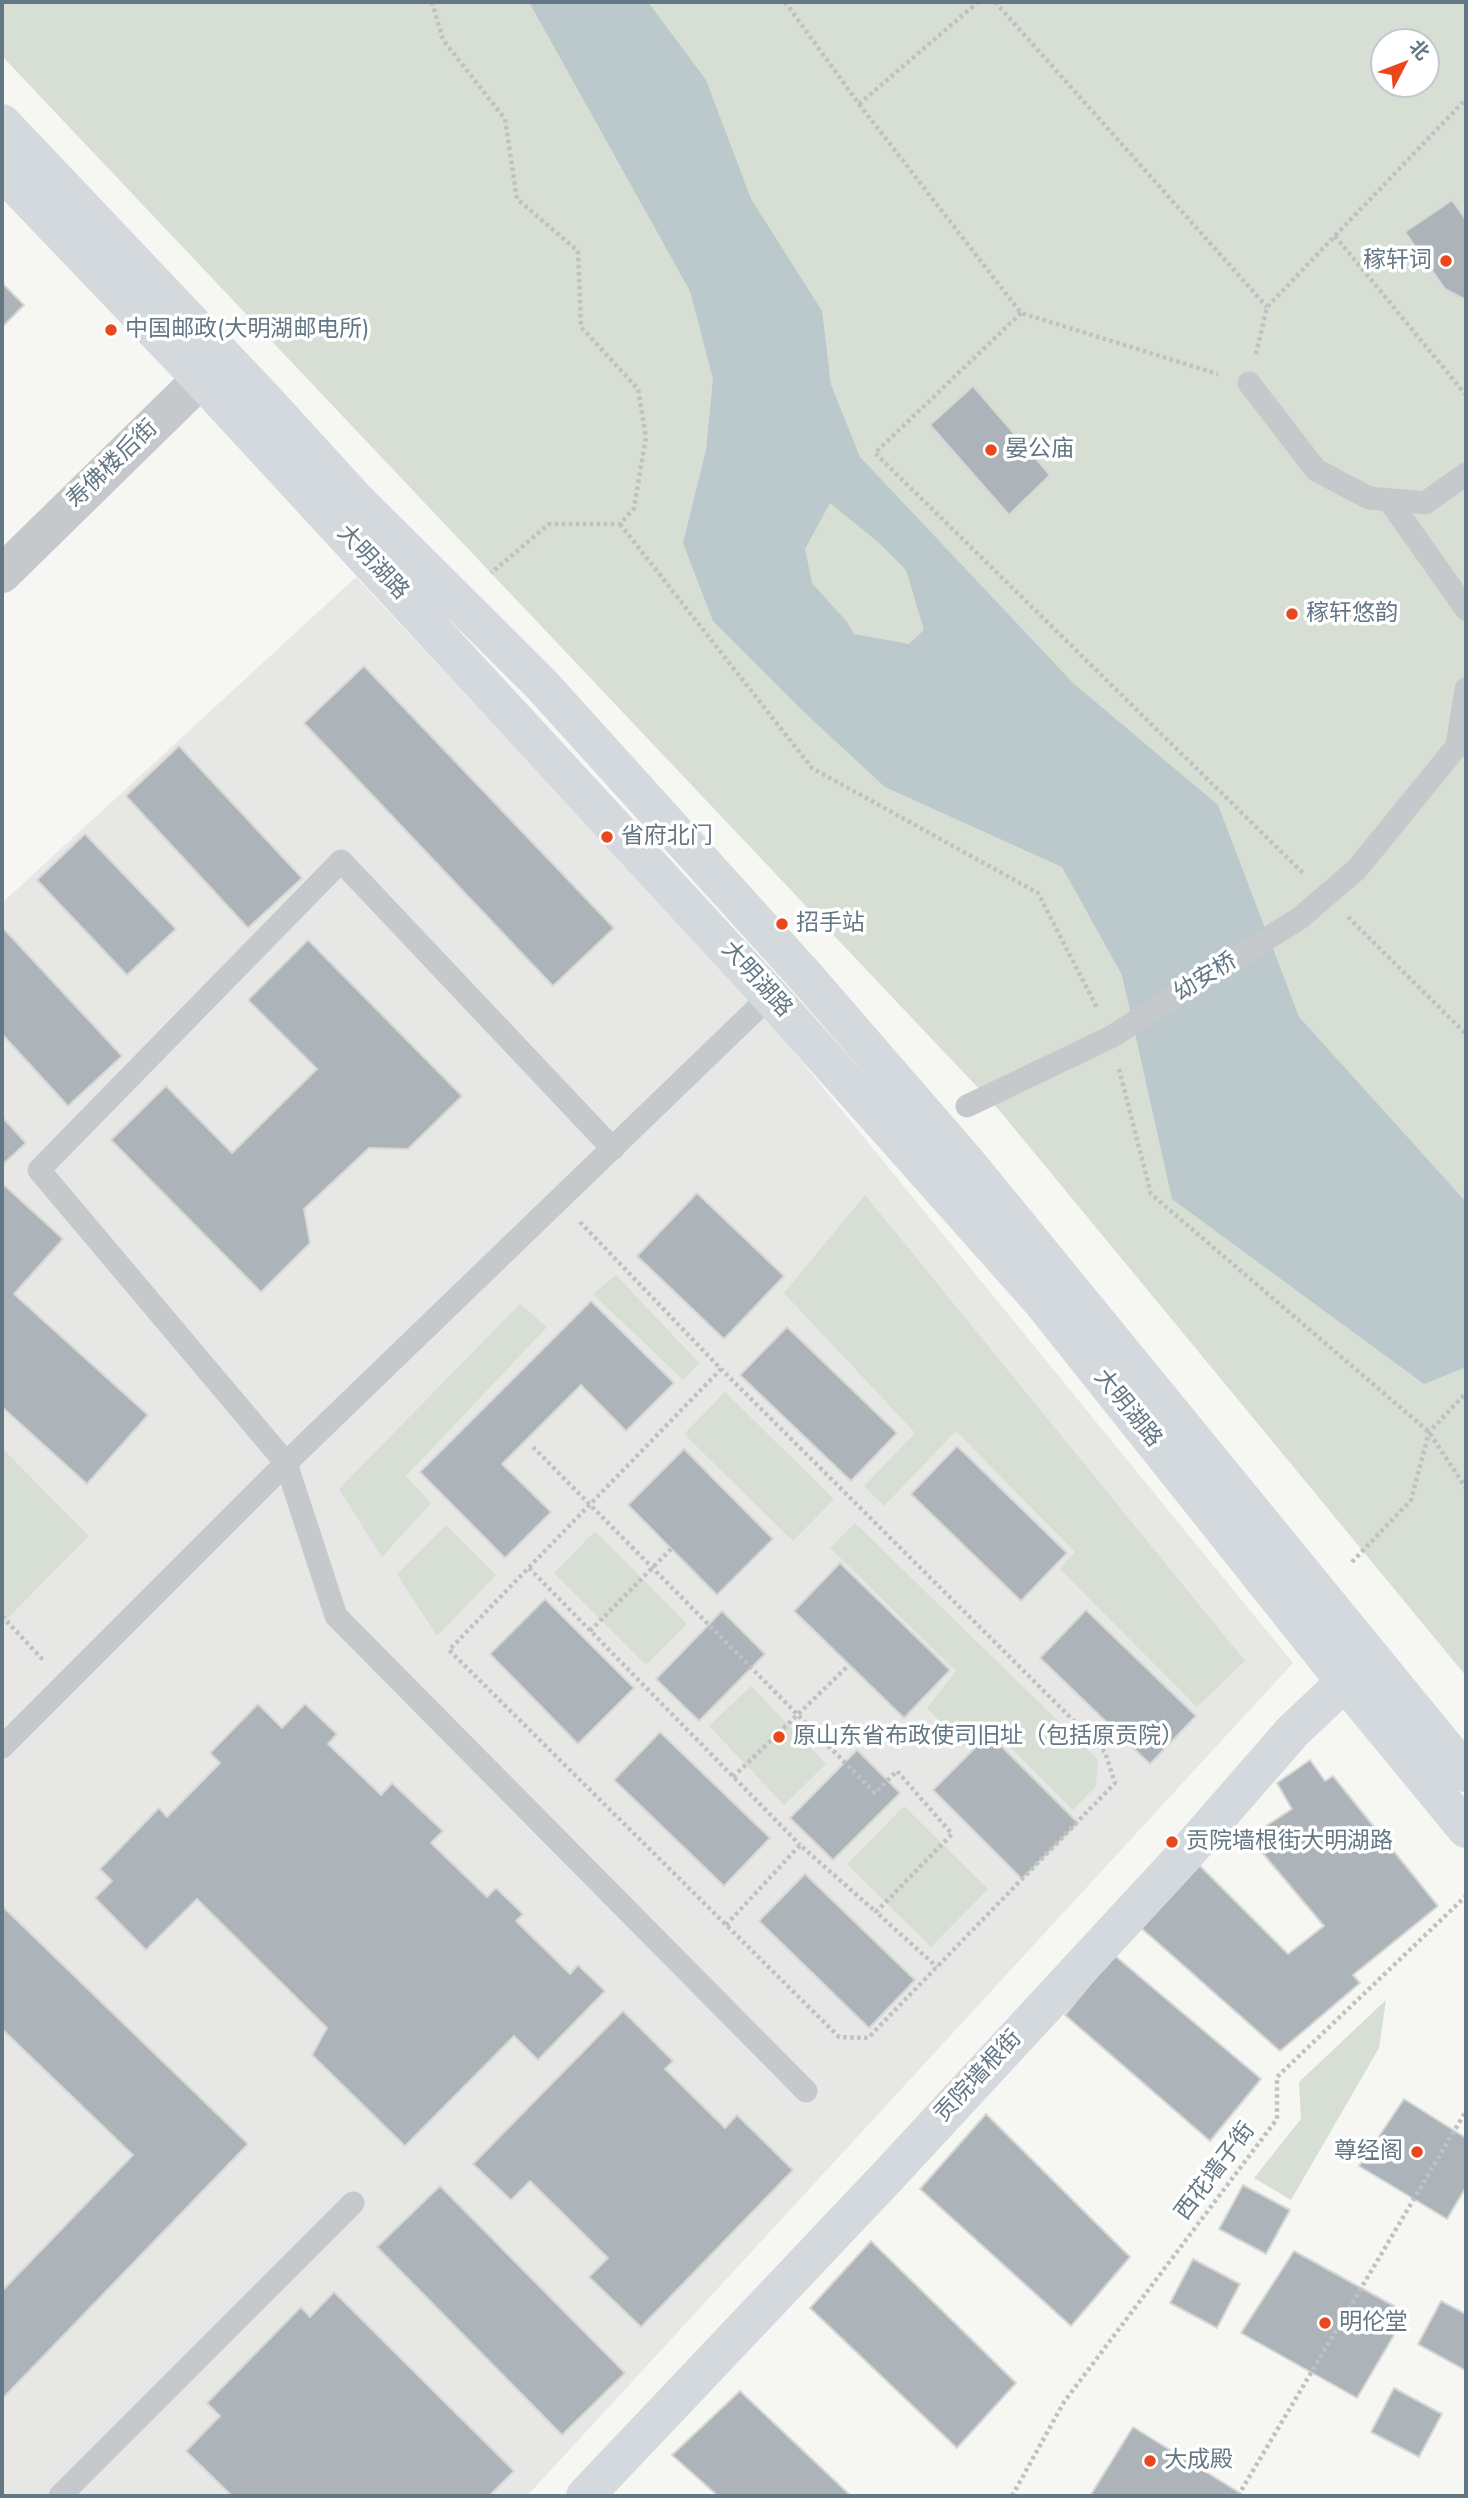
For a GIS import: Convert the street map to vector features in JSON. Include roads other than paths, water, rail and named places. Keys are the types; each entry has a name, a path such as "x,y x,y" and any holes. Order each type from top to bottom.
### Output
{"main road":[{"name":"大明湖路","path":"2,123 211,366 1042,1302 1358,1669 1466,1773"},
{"name":"大明湖路","path":"2,171 356,500 541,684 848,1024 968,1164 1358,1669 1466,1829"},
{"name":"贡院墙根街","path":"585,2496 887,2177 1184,1856 1293,1731 1358,1669"}],"street":[{"name":"寿佛楼后街","path":"2,574 211,366"}],"lane":[{"path":"1249,383 1317,470 1369,498 1425,503 1466,474"},
{"path":"1389,500 1466,609"},
{"name":"幼安桥","path":"967,1106 1111,1037 1300,918 1357,869 1457,746 1466,689"},
{"path":"613,1149 341,861 39,1170 286,1463 336,1616 806,2091"},
{"path":"2,1746 286,1463 771,996"},
{"path":"60,2496 353,2203"}],"place":[{"name":"稼轩词","path":"1446,261"},
{"name":"中国邮政(大明湖邮电所)","path":"111,330"},
{"name":"晏公庙","path":"991,450"},
{"name":"稼轩悠韵","path":"1292,614"},
{"name":"省府北门","path":"607,837"},
{"name":"招手站","path":"782,924"},
{"name":"原山东省布政使司旧址（包括原贡院）","path":"779,1737"},
{"name":"贡院墙根街大明湖路","path":"1172,1842"},
{"name":"尊经阁","path":"1417,2152"},
{"name":"明伦堂","path":"1325,2323"},
{"name":"大成殿","path":"1150,2461"}]}
